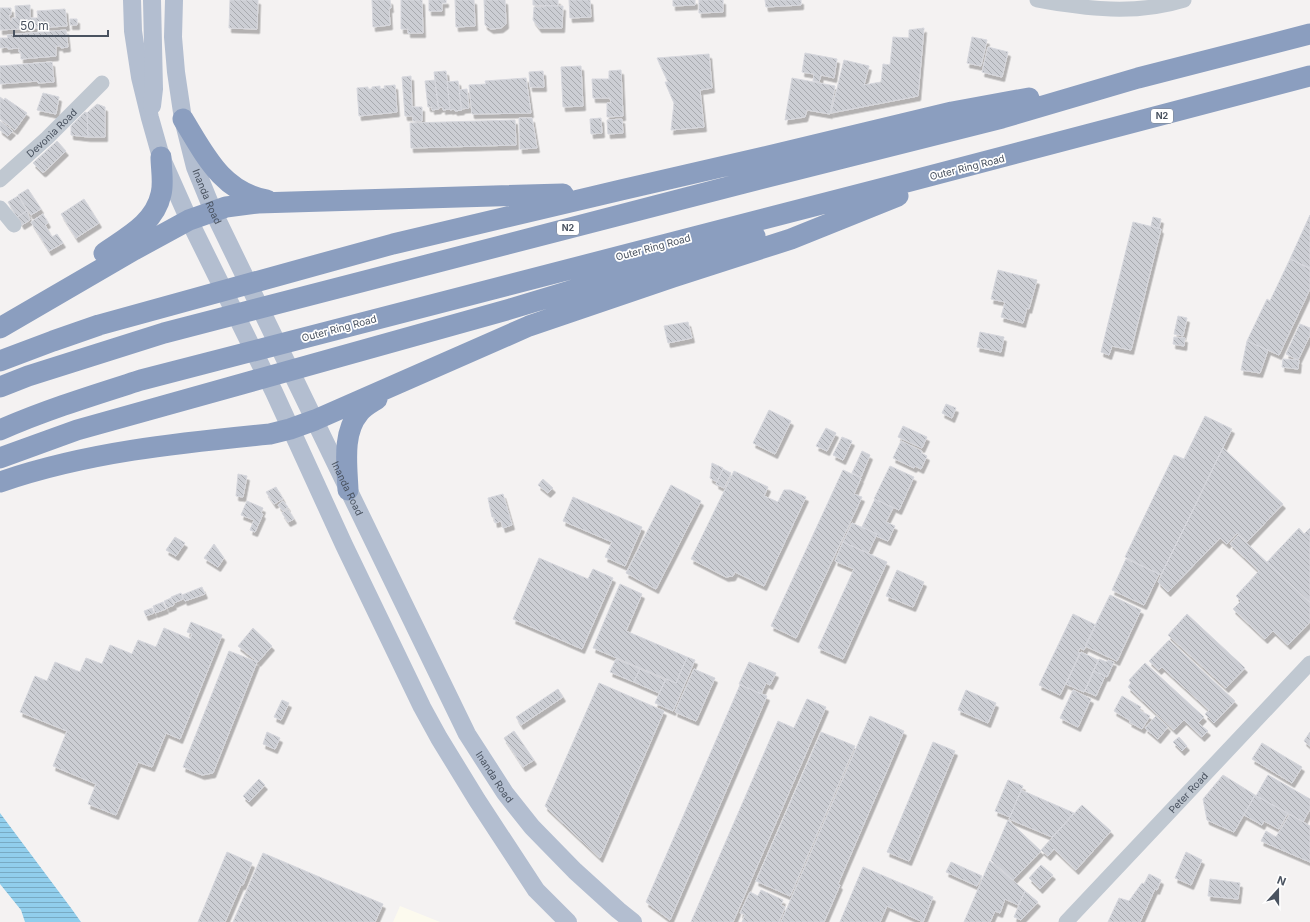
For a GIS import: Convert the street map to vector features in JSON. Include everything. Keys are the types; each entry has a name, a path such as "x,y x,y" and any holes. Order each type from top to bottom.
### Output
{"highway":[{"name":"N2","path":"0,387 28,376 164,333 728,187 1002,118 1138,78 1310,34"},
{"name":"Outer Ring Road","path":"0,430 80,400 141,380 732,226 1015,155 1310,76"},
{"path":"0,361 53,340 99,325 393,244 952,112 1138,78"},
{"path":"183,119 215,169 227,182 242,192 256,198 282,202"},
{"path":"0,482 94,456 142,448 270,434 290,429 315,420 529,326 666,279 791,239 879,203 1015,155"},
{"path":"22,314 147,222 156,209 162,193 161,157"},
{"path":"0,328 134,250 189,220 226,207 258,203 542,195 621,190"},
{"path":"0,458 84,428 502,311 706,250 879,203"},
{"path":"348,490 348,439 351,426 360,411 405,380"}],"main road":[{"path":"120,0 125,46 133,79 140,105 150,118"},
{"path":"132,0 134,39 140,77 150,118 161,157 189,220 274,392 344,545 422,707 446,751 536,890 568,922"},
{"path":"150,118 154,89 152,0"},
{"name":"Inanda Road","path":"174,0 173,37 176,72 183,119 195,167 213,211 467,734 505,793 532,827 574,871 633,922"}],"street":[{"path":"1037,0 1064,5 1104,9 1155,6 1184,0"},
{"name":"Devonia Road","path":"0,180 46,138 102,83"},
{"path":"0,208 14,225"},
{"name":"Peter Road","path":"1066,922 1310,663"}],"shaded area":[{"path":"400,906 440,922 393,922"}],"water":[{"path":"0,813 81,922 25,922 21,910 0,884"}],"building":[{"path":"230,0 258,0 257,29 229,28"},
{"path":"372,0 390,0 390,25 373,27"},
{"path":"401,0 422,0 423,33 408,33 408,29 401,29"},
{"path":"429,0 446,0 446,3 442,3 442,11 429,11"},
{"path":"455,0 474,0 475,26 456,27"},
{"path":"484,0 505,0 506,24 501,28 491,29 485,25"},
{"path":"533,0 558,0 558,6 533,5"},
{"path":"569,0 590,0 591,17 570,18"},
{"path":"673,0 695,0 695,5 673,6"},
{"path":"699,0 723,0 723,12 699,13"},
{"path":"765,0 801,0 801,5 766,7"},
{"path":"30,5 30,18 38,18 37,11 65,9 67,26 0,30 0,8 11,8 11,15 9,15 10,21 12,21 12,18 16,18 15,6"},
{"path":"563,6 562,28 539,28 533,20 534,7"},
{"path":"70,19 77,19 77,25 70,25"},
{"path":"924,28 918,96 831,113 844,60 869,66 864,85 881,82 883,64 890,65 893,37 909,38 909,30"},
{"path":"66,30 68,47 61,48 61,46 56,46 56,56 21,59 21,52 19,52 19,48 0,48 0,38 8,38 7,35"},
{"path":"972,37 987,40 981,66 967,63"},
{"path":"988,47 1008,52 1002,77 982,72"},
{"path":"805,53 837,59 834,78 821,75 819,82 813,81 814,74 802,72"},
{"path":"709,54 712,88 700,90 704,127 671,130 674,103 665,82 668,82 657,58"},
{"path":"52,62 54,82 38,83 38,81 0,84 0,66"},
{"path":"581,66 583,106 563,107 561,67"},
{"path":"621,70 623,116 607,117 607,103 611,103 610,98 593,98 592,79 609,79 609,71"},
{"path":"446,71 450,109 443,110 443,107 438,108 434,72"},
{"path":"543,71 544,87 530,87 529,72"},
{"path":"411,76 412,107 422,107 422,121 413,121 413,116 405,116 402,77"},
{"path":"526,78 531,113 472,114 469,85 486,84 485,81"},
{"path":"792,78 835,86 830,114 807,110 805,117 785,120"},
{"path":"435,80 439,109 432,110 432,107 428,107 425,81"},
{"path":"458,81 462,110 455,111 454,109 450,110 447,82"},
{"path":"395,85 397,112 359,116 357,88 368,87 368,89 372,89 372,87 380,86 380,89 385,88 384,86"},
{"path":"467,89 469,108 461,109 459,90"},
{"path":"43,93 59,97 56,114 37,110"},
{"path":"0,97 4,100 5,98 27,113 15,130 0,119"},
{"path":"97,104 105,107 105,137 88,137 87,113"},
{"path":"85,112 87,113 88,137 71,135 71,126"},
{"path":"519,118 532,118 537,148 520,149"},
{"path":"601,118 602,133 591,134 590,119"},
{"path":"622,119 623,133 608,134 607,120"},
{"path":"515,120 516,145 411,148 410,123"},
{"path":"0,121 13,131 8,136 0,130"},
{"path":"57,141 66,151 44,172 42,172 33,163"},
{"path":"28,189 41,209 31,215 18,195"},
{"path":"18,196 27,211 17,217 8,202"},
{"path":"84,199 99,223 76,238 61,214"},
{"path":"27,211 30,220 22,225 17,217"},
{"path":"43,214 48,223 45,225 52,237 57,234 63,243 49,251 31,222"},
{"path":"1310,215 1310,268 1290,259"},
{"path":"1153,217 1161,219 1159,228 1151,226"},
{"path":"1133,222 1161,229 1131,350 1112,346 1109,355 1101,352"},
{"path":"1290,259 1310,269 1310,289 1279,355 1247,341 1267,299 1270,301"},
{"path":"998,270 1037,280 1029,309 1027,308 1023,323 1001,317 1005,302 991,299"},
{"path":"1178,316 1187,318 1183,336 1174,334"},
{"path":"688,322 692,338 668,343 664,326"},
{"path":"1300,324 1310,328 1310,335 1298,360 1286,354"},
{"path":"980,332 1004,337 1001,352 977,347"},
{"path":"1174,337 1185,338 1184,346 1173,344"},
{"path":"1247,341 1268,350 1260,373 1241,370"},
{"path":"1283,359 1299,360 1298,369 1282,367"},
{"path":"946,404 956,408 952,418 942,413"},
{"path":"769,410 791,421 775,454 753,443"},
{"path":"1205,416 1232,429 1161,575 1125,557 1174,455 1184,459"},
{"path":"903,426 927,437 922,448 898,437"},
{"path":"826,428 836,433 827,451 816,446"},
{"path":"842,437 852,441 843,460 833,455"},
{"path":"901,441 922,451 921,453 927,456 921,469 915,466 914,468 893,458"},
{"path":"1223,448 1283,504 1247,542 1237,533 1227,544 1220,538 1168,592 1158,582"},
{"path":"862,451 870,455 861,477 852,473"},
{"path":"712,463 723,468 717,482 710,478"},
{"path":"890,466 914,477 899,510 874,499"},
{"path":"723,469 731,473 724,488 716,484"},
{"path":"843,470 861,478 854,494 862,497 796,638 771,626"},
{"path":"734,471 768,487 764,496 778,502 784,490 790,490 806,497 764,586 735,572 733,576 726,577 691,559"},
{"path":"238,474 247,476 243,497 236,496"},
{"path":"543,479 553,488 548,493 538,485"},
{"path":"671,485 701,501 656,589 626,573"},
{"path":"276,487 283,499 274,504 266,492"},
{"path":"503,494 512,525 503,528 501,521 495,523 494,517 492,517 488,498"},
{"path":"573,497 642,527 625,566 605,557 612,542 563,521"},
{"path":"875,499 893,508 886,522 895,526 888,541 876,536 877,534 862,527"},
{"path":"247,501 263,508 261,513 263,514 255,532 250,530 254,520 241,515"},
{"path":"283,501 288,507 283,511 278,505"},
{"path":"288,509 294,519 288,522 282,513"},
{"path":"852,523 877,534 868,553 843,542"},
{"path":"1299,528 1304,534 1310,528 1310,602 1267,562"},
{"path":"1238,535 1310,603 1310,622 1288,645 1273,631 1265,639 1233,609 1241,601 1236,596 1259,571 1230,544"},
{"path":"175,537 185,543 176,556 166,550"},
{"path":"843,542 887,562 843,659 818,648 854,569 835,561"},
{"path":"214,544 224,558 218,567 204,558"},
{"path":"539,558 588,579 593,569 613,578 582,649 513,619"},
{"path":"1126,559 1159,574 1144,605 1112,590"},
{"path":"897,570 924,582 913,607 886,596"},
{"path":"620,584 642,594 626,631 687,657 676,683 593,648"},
{"path":"202,587 205,594 185,601 182,595"},
{"path":"181,593 183,599 174,603 171,597"},
{"path":"1110,595 1141,610 1117,661 1085,646"},
{"path":"171,598 174,605 167,608 164,601"},
{"path":"163,602 166,609 155,613 153,606"},
{"path":"152,608 154,613 146,616 144,611"},
{"path":"1073,614 1096,625 1084,650 1080,648 1078,652 1080,653 1060,695 1039,685"},
{"path":"1187,614 1245,668 1226,688 1168,635"},
{"path":"191,622 222,635 180,739 166,733 152,767 138,762 116,815 88,804 96,784 53,766 67,731 20,712 35,676 47,681 55,662 80,672 86,658 102,664 110,645 132,654 138,640 156,647 164,628 190,639 192,634 187,632"},
{"path":"253,628 272,646 258,662 238,646"},
{"path":"1169,640 1235,701 1214,723 1205,714 1209,710 1162,667 1159,670 1149,661"},
{"path":"229,651 257,662 213,773 202,775 183,767"},
{"path":"1081,652 1098,660 1084,692 1066,684"},
{"path":"687,657 695,660 673,711 655,703 666,679 676,683"},
{"path":"616,659 640,669 634,682 610,672"},
{"path":"1099,659 1107,662 1108,660 1114,662 1107,677 1094,671"},
{"path":"749,662 776,673 770,685 766,683 761,694 739,684"},
{"path":"1145,663 1204,717 1198,723 1208,731 1202,737 1184,720 1174,730 1128,687 1131,683 1129,680"},
{"path":"640,669 665,680 659,693 634,682"},
{"path":"694,669 715,678 696,721 675,712"},
{"path":"1094,671 1105,676 1096,696 1085,691"},
{"path":"599,683 664,711 600,858 545,806"},
{"path":"740,685 767,696 670,920 646,902"},
{"path":"558,689 563,697 521,725 516,717"},
{"path":"966,690 996,703 988,723 958,710"},
{"path":"1073,690 1091,699 1078,727 1060,718"},
{"path":"1122,696 1141,707 1139,710 1150,716 1142,729 1114,711"},
{"path":"807,699 826,707 733,922 691,922 778,721 794,728"},
{"path":"282,700 289,703 281,720 274,717"},
{"path":"870,716 904,731 838,884 840,885 824,922 781,922"},
{"path":"1156,716 1168,727 1158,739 1145,728"},
{"path":"514,731 534,760 523,767 504,738"},
{"path":"267,732 280,738 275,749 263,744"},
{"path":"821,732 855,746 790,896 756,881"},
{"path":"1310,732 1310,746 1304,741"},
{"path":"1179,737 1187,746 1182,751 1173,742"},
{"path":"933,742 955,751 909,861 887,852"},
{"path":"1262,743 1302,767 1292,783 1252,759"},
{"path":"1223,775 1255,795 1234,832 1207,820 1203,799"},
{"path":"1268,775 1310,799 1310,809 1303,822 1256,796"},
{"path":"259,779 265,785 249,802 243,796"},
{"path":"1008,780 1023,786 1010,817 995,811"},
{"path":"1021,790 1074,813 1052,837 1009,819"},
{"path":"1255,795 1288,813 1279,829 1264,821 1262,825 1244,815"},
{"path":"1082,805 1111,831 1076,870 1054,849 1048,856 1041,850"},
{"path":"1290,814 1310,826 1310,862 1261,841 1266,831 1276,837"},
{"path":"1008,820 1041,851 1013,880 991,860"},
{"path":"227,852 252,863 243,885 241,885 225,922 198,922"},
{"path":"1186,852 1202,860 1191,885 1175,878"},
{"path":"263,853 383,904 375,922 233,922"},
{"path":"990,861 1025,891 1018,905 1005,899 1000,913 995,911 990,922 964,922"},
{"path":"951,862 982,876 977,886 946,872"},
{"path":"1041,865 1053,875 1040,889 1029,878"},
{"path":"863,867 933,897 923,922 887,906 880,922 840,922"},
{"path":"1149,874 1161,880 1157,890 1155,889 1140,922 1108,922 1119,898 1129,901 1142,883 1144,884"},
{"path":"1210,879 1240,883 1238,899 1208,896"},
{"path":"761,890 783,900 781,905 785,907 779,922 742,922 745,915 740,913 750,892 758,896"},
{"path":"1025,891 1038,902 1021,920 1014,917"}]}
